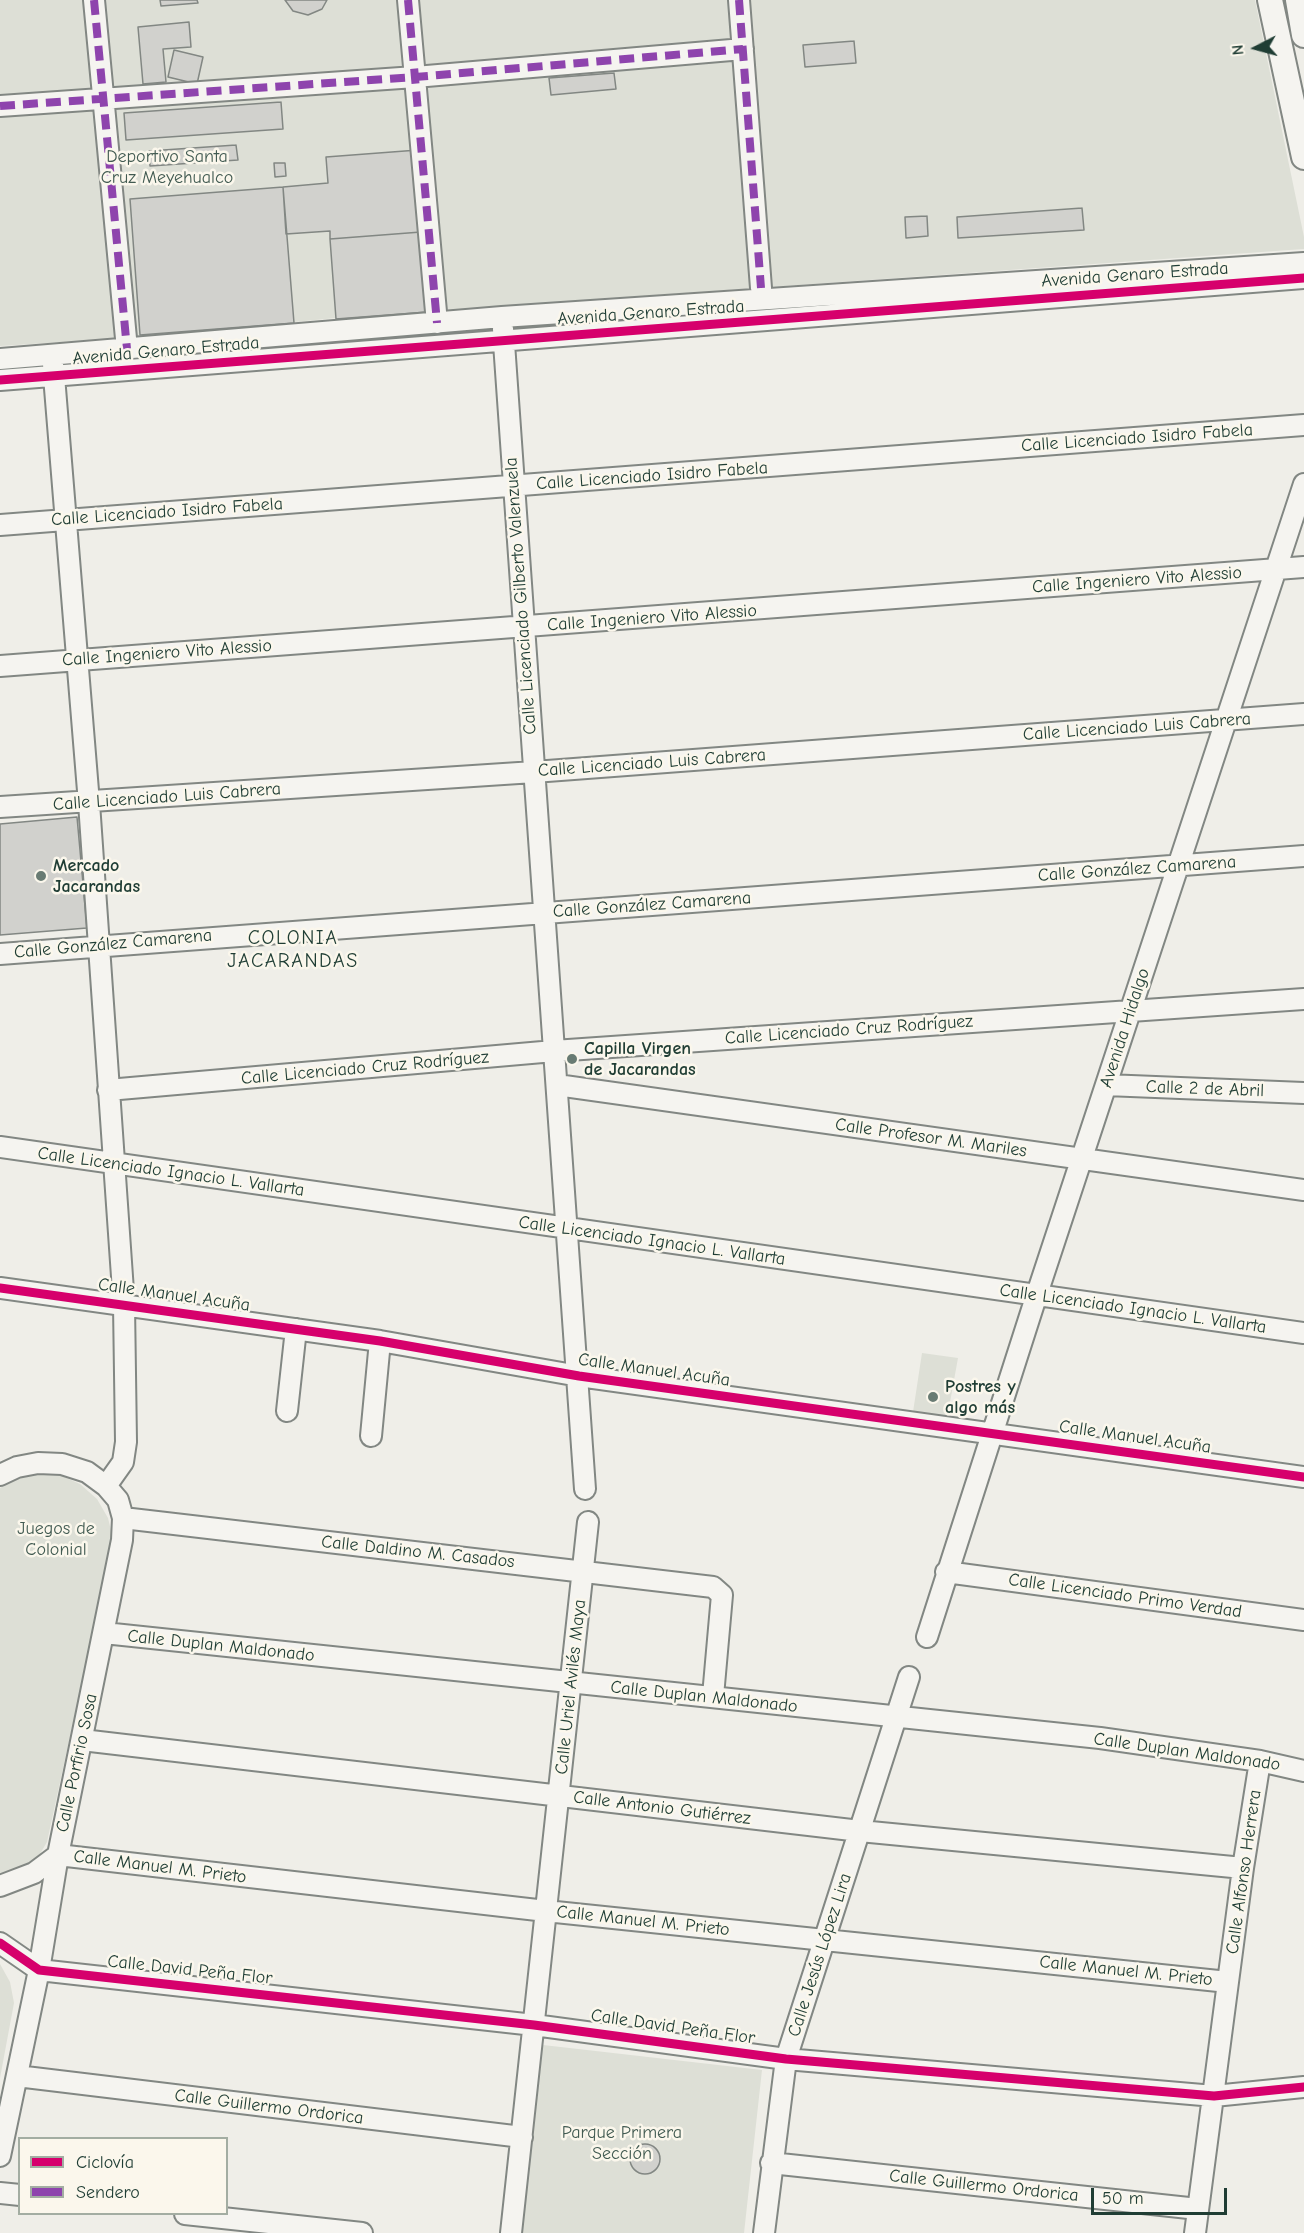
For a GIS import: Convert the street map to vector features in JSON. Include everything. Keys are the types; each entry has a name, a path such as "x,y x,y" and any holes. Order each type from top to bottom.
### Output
{"main road":[{"path":"1270,0 1304,157"},
{"path":"1298,0 1304,35"}],"street":[{"path":"94,0 127,349"},
{"path":"408,0 437,323"},
{"path":"739,0 761,288"},
{"path":"0,106 415,76 743,49"},
{"name":"Avenida Genaro Estrada","path":"0,359 502,317 1304,263"},
{"name":"Avenida Genaro Estrada","path":"0,380 1304,278"},
{"name":"Calle Licenciado Gilberto Valenzuela","path":"502,317 543,913 579,1376 585,1490"},
{"path":"52,355 89,803 124,1305 126,1443 123,1462 106,1486"},
{"name":"Calle Licenciado Isidro Fabela","path":"0,525 1304,425"},
{"name":"Avenida Hidalgo","path":"927,1637 1036,1294 1304,484"},
{"name":"Calle Ingeniero Vito Alessio","path":"0,666 1304,567"},
{"name":"Calle Licenciado Luis Cabrera","path":"0,807 89,803 534,772 1304,714"},
{"name":"Calle González Camarena","path":"0,954 98,944 1304,856"},
{"name":"Calle Licenciado Cruz Rodríguez","path":"108,1089 554,1051 1131,1009 1304,999"},
{"name":"Calle Profesor M. Mariles","path":"557,1085 1304,1190"},
{"name":"Calle 2 de Abril","path":"1106,1085 1304,1093"},
{"name":"Calle Licenciado Ignacio L. Vallarta","path":"0,1147 1304,1333"},
{"name":"Calle Manuel Acuña","path":"0,1288 380,1341 579,1376 1304,1477"},
{"path":"287,1412 296,1329"},
{"path":"371,1436 380,1341"},
{"path":"0,1475 17,1467 38,1463 62,1464 87,1472 106,1486 118,1500 123,1518"},
{"name":"Calle Daldino M. Casados","path":"123,1518 584,1570 713,1587 722,1595 713,1696"},
{"name":"Calle Porfirio Sosa","path":"0,2156 39,1970 58,1855 104,1633 123,1518"},
{"name":"Calle Uriel Avilés Maya","path":"511,2233 588,1522"},
{"name":"Calle Licenciado Primo Verdad","path":"946,1572 1304,1620"},
{"name":"Calle Duplan Maldonado","path":"104,1633 570,1684 713,1696 896,1718 1100,1738 1260,1761 1304,1771"},
{"name":"Calle Jesús López Lira","path":"764,2233 771,2163 786,2059 909,1677"},
{"name":"Calle Antonio Gutiérrez","path":"82,1740 860,1831 1243,1868"},
{"name":"Calle Alfonso Herrera","path":"1195,2233 1243,1868 1260,1761"},
{"path":"0,1886 34,1873 58,1855"},
{"name":"Calle Manuel M. Prieto","path":"58,1855 546,1911 1228,1982"},
{"path":"0,1943 39,1970"},
{"name":"Calle David Peña Flor","path":"39,1970 534,2025 786,2059 1214,2096 1304,2086"},
{"name":"Calle Guillermo Ordorica","path":"17,2076 522,2137"},
{"name":"Calle Guillermo Ordorica","path":"771,2163 1198,2209"},
{"path":"0,2193 18,2195"},
{"path":"194,2215 362,2233"}],"green space":[{"name":"Deportivo Santa Cruz Meyehualco","path":"0,0 1255,0 1304,237 1304,249 336,318 126,338 0,346"},
{"path":"922,1353 958,1358 947,1419 913,1412"},
{"name":"Juegos de Colonial","path":"38,1473 60,1475 80,1484 97,1499 108,1518 113,1539 47,1842 37,1859 22,1872 0,1880 0,1488 17,1478"},
{"path":"0,1964 10,1982 14,2003 0,2078"},
{"name":"Parque Primera Sección","path":"543,2045 762,2070 744,2233 522,2233"}],"building":[{"path":"160,0 197,0 198,3 161,6"},
{"path":"285,0 327,0 322,9 308,15 293,11"},
{"path":"189,22 191,47 163,49 166,82 143,84 138,27"},
{"path":"854,41 856,63 805,67 803,45"},
{"path":"174,50 203,57 197,84 168,77"},
{"path":"614,73 616,89 551,95 549,78"},
{"path":"281,102 283,129 126,140 124,113"},
{"path":"236,145 238,160 150,166 149,151"},
{"path":"418,150 421,232 330,239 330,231 286,234 283,187 328,183 326,157"},
{"path":"274,163 285,163 286,176 275,177"},
{"path":"283,187 294,323 140,335 130,199"},
{"path":"1082,208 1084,230 958,238 957,217"},
{"path":"927,216 928,236 906,238 905,217"},
{"path":"421,232 427,312 336,319 330,239"},
{"name":"Mercado Jacarandas","path":"77,817 87,928 0,935 0,824"},
{"path":"645,2144 656,2148 660,2159 656,2170 645,2174 634,2170 630,2159 634,2148"}],"marked path":[{"path":"94,0 127,349"},
{"path":"408,0 437,323"},
{"path":"739,0 761,288"},
{"path":"0,106 415,77 743,49"}],"cycle path":[{"path":"0,380 1304,278"},
{"path":"0,1288 380,1341 579,1376 1304,1477"},
{"path":"0,1943 39,1970 534,2025 786,2059 1214,2096 1304,2087"}],"place":[{"name":"Mercado Jacarandas","path":"41,876"},
{"name":"Capilla Virgen de Jacarandas","path":"572,1059"},
{"name":"Postres y algo más","path":"933,1397"}],"district":[{"name":"COLONIA JACARANDAS","path":"293,950"}]}
